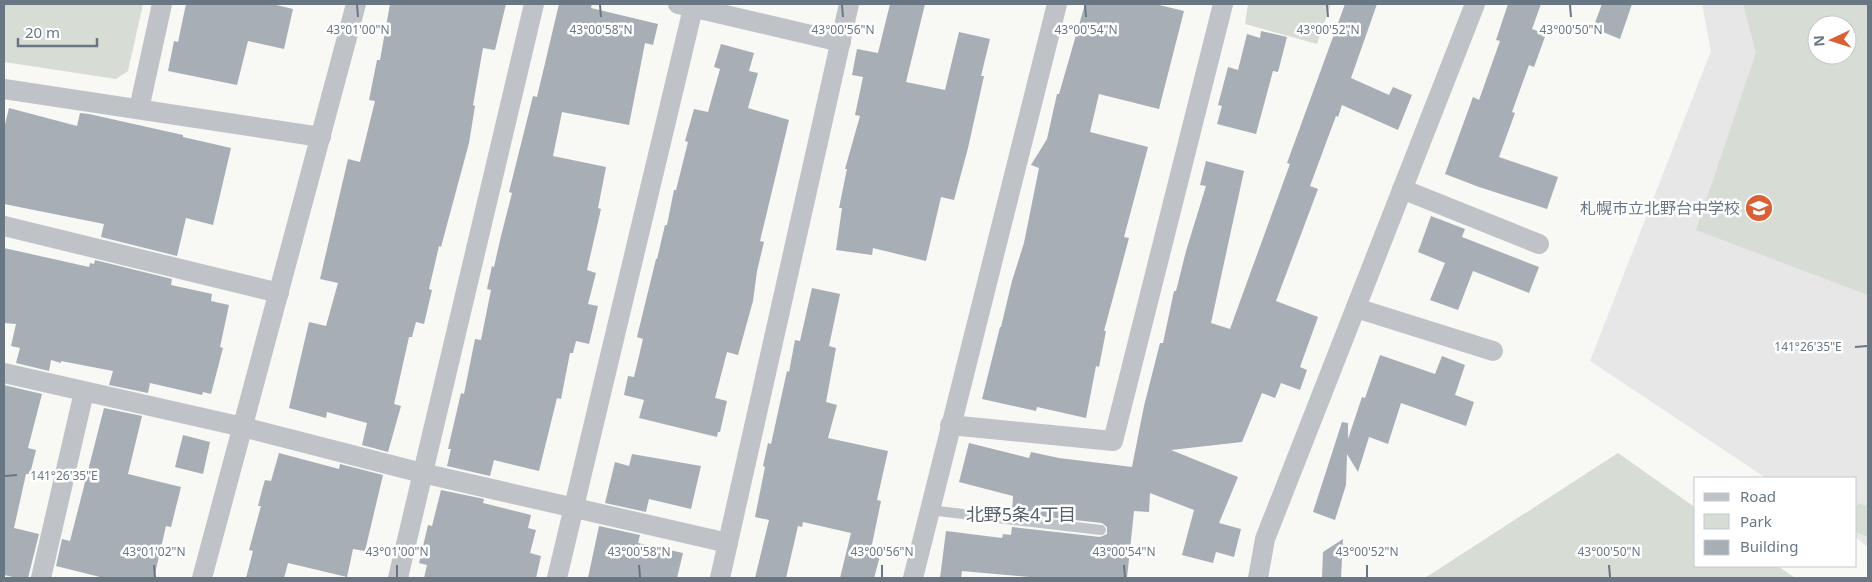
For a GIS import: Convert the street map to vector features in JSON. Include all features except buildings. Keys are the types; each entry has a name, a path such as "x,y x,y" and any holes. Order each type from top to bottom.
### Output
{"street":[{"path":"139,109 162,4"},
{"path":"202,578 322,137 356,4"},
{"path":"398,578 534,4"},
{"path":"720,578 849,4"},
{"path":"913,578 1057,4"},
{"path":"950,425 1113,441 1222,4"},
{"path":"1258,578 1265,539 1475,4"},
{"path":"557,578 688,5 841,42"},
{"path":"4,89 322,137"},
{"path":"1402,189 1539,244"},
{"path":"4,226 279,293"},
{"path":"1356,308 1493,351"},
{"path":"4,374 243,427 422,473 728,544"},
{"path":"41,578 84,392"}],"lane":[{"path":"930,510 1102,530"}],"shaded area":[{"name":"札幌市立北野台中学校","path":"1702,4 1868,4 1868,547 1857,539 1857,477 1764,477 1590,361 1711,51"}],"green space":[{"path":"4,4 143,4 128,71 116,79 4,62"},
{"path":"1248,4 1331,4 1317,44 1245,24"},
{"path":"1743,4 1868,4 1868,295 1696,230 1756,53"},
{"path":"1618,453 1694,507 1694,567 1779,567 1795,578 1425,578"},
{"path":"1868,500 1868,537 1857,532 1858,503 1866,506"}],"place":[{"name":"札幌市立北野台中学校","path":"1759,208"}],"district":[{"name":"北野5条4丁目","path":"1021,514"}]}
